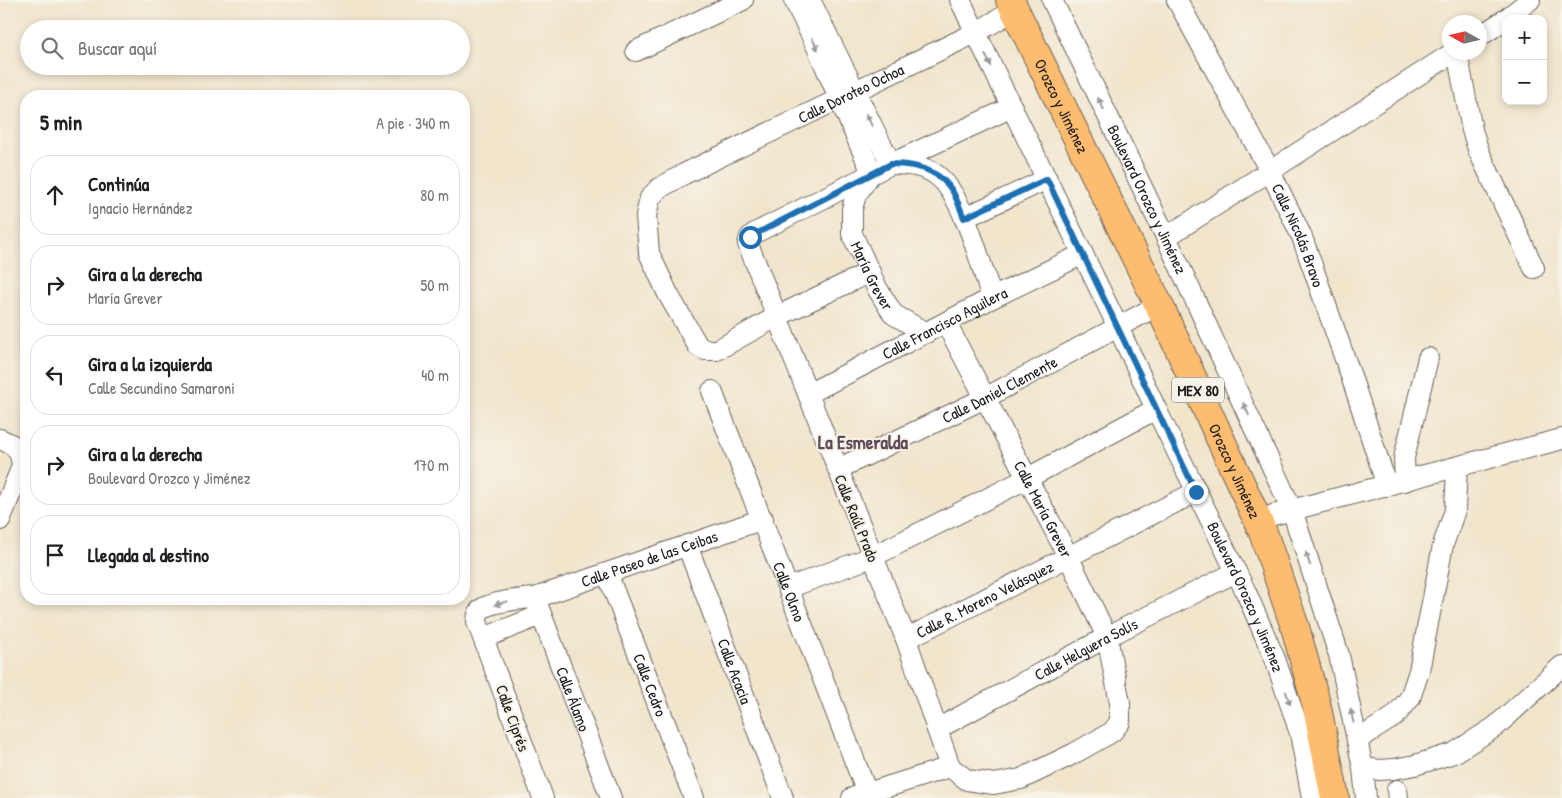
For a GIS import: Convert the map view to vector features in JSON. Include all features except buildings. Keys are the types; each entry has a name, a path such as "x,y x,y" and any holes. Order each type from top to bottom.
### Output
{"highway":[{"name":"Orozco y Jiménez","path":"1018,3 1263,532 1295,627 1317,707 1332,796"},
{"name":"Orozco y Jiménez","path":"1018,3 1173,296 1282,512 1333,704 1332,796"}],"street":[{"path":"636,51 743,0"},
{"path":"794,0 816,45 891,164"},
{"path":"810,0 847,94 871,174 1012,107"},
{"name":"Boulevard Orozco y Jiménez","path":"960,0 1236,572 1275,659 1300,734 1332,796"},
{"name":"Boulevard Orozco y Jiménez","path":"1052,0 1166,237 1282,512 1339,655 1363,768 1366,798"},
{"name":"Calle Nicolás Bravo","path":"1177,0 1270,172 1302,237 1351,376 1396,483"},
{"path":"1511,15 1530,0"},
{"name":"Calle Doroteo Ochoa","path":"778,316 717,350 706,350 698,346 668,294 649,253 646,216 650,198 658,189 684,174 975,33 1018,3"},
{"path":"1487,31 1502,22"},
{"path":"1166,237 1443,60"},
{"path":"1457,60 1472,130 1479,152 1534,268"},
{"path":"891,164 909,164 935,174 952,191 964,218 992,298"},
{"name":"Calle Raúl Prado","path":"871,174 755,234 750,237 748,244 906,639 950,767"},
{"name":"María Grever","path":"871,174 856,195 852,209 852,234 877,288 893,314 926,333"},
{"path":"964,218 1047,179"},
{"name":"Calle Francisco Aguilera","path":"808,394 992,298 1083,254"},
{"path":"778,316 870,272"},
{"name":"Calle Daniel Clemente","path":"838,470 985,398 1159,305"},
{"name":"Calle María Grever","path":"946,323 1068,556 1107,637 1120,703 1120,722 1112,732 1073,754 1021,779 994,784 967,780 950,767"},
{"path":"1396,483 1404,458 1428,358"},
{"name":"Calle Olmo","path":"712,391 763,519 859,796"},
{"path":"788,588 872,557 1028,478 1156,409"},
{"path":"1282,512 1457,468 1562,439"},
{"path":"7,442 20,454"},
{"path":"1357,740 1395,716 1410,698 1419,671 1444,545 1455,510 1457,468"},
{"path":"0,520 20,471"},
{"name":"Calle R. Moreno Velásquez","path":"906,639 1196,492"},
{"name":"Calle Paseo de las Ceibas","path":"538,606 608,573 763,519"},
{"name":"Calle Acacia","path":"687,545 783,798"},
{"name":"Calle Helguera Solís","path":"937,729 1107,637 1236,572"},
{"name":"Calle Cedro","path":"608,573 694,798"},
{"path":"511,600 538,606 480,630 477,616 482,608 511,600"},
{"name":"Calle Álamo","path":"538,606 611,798"},
{"name":"Calle Ciprés","path":"480,630 543,798"},
{"path":"1363,768 1394,769 1454,753 1495,727 1562,666"},
{"path":"859,796 950,767"}],"district":[{"name":"La Esmeralda","path":"863,442"}],"route":[{"path":"750,237 891,164 909,164 935,174 952,191 964,218 1047,179 1196,492"}]}
